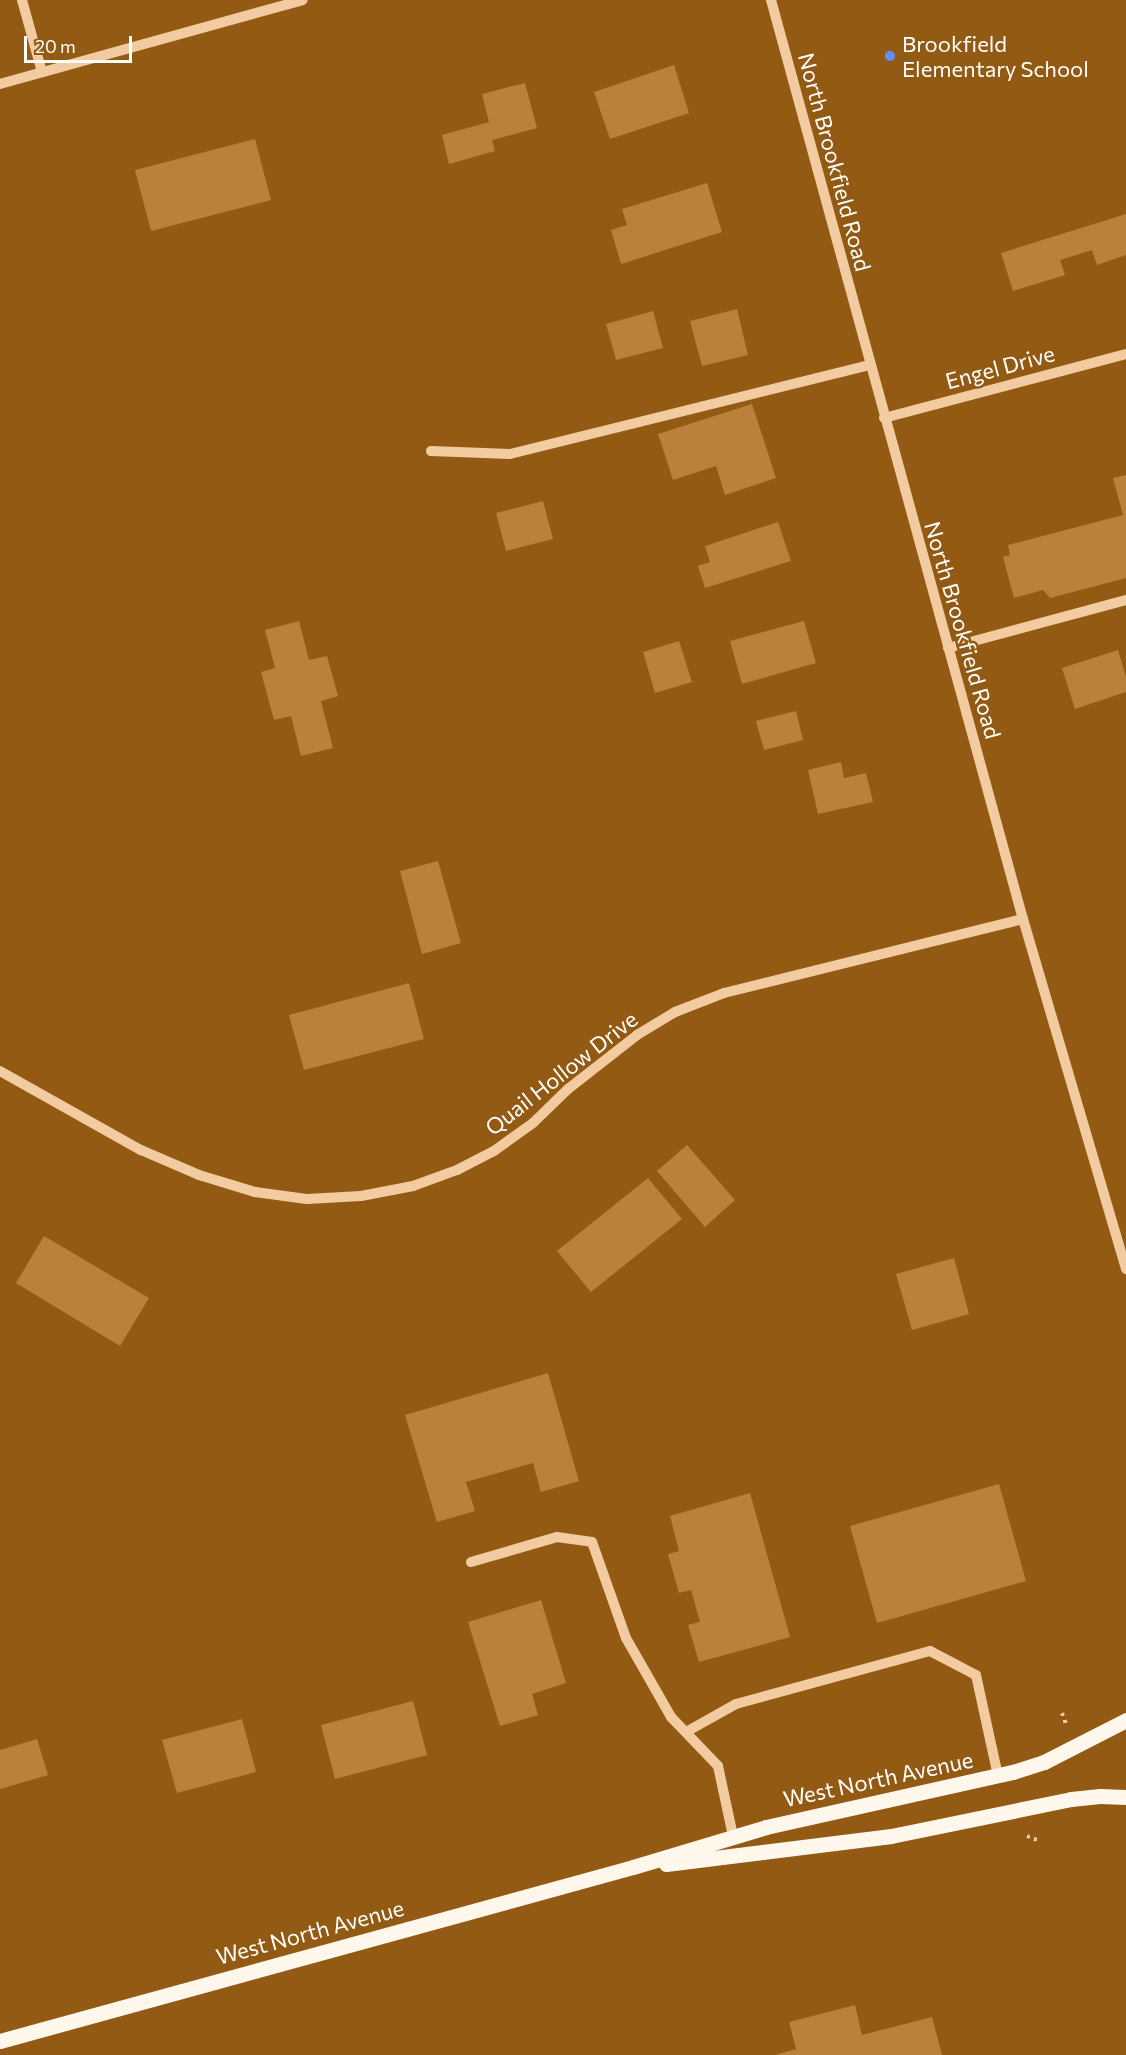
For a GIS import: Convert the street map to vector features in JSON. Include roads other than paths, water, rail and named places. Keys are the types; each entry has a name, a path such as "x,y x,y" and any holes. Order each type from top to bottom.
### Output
{"main road":[{"name":"West North Avenue","path":"0,2041 633,1867 733,1836 998,1776 1044,1762 1126,1720"},
{"name":"West North Avenue","path":"633,1867 891,1836 1071,1799 1100,1796 1126,1797"}],"street":[{"path":"22,0 42,72"},
{"path":"0,84 303,0"},
{"name":"North Brookfield Road","path":"771,0 1023,919 1126,1269"},
{"name":"Engel Drive","path":"884,418 1126,354"},
{"path":"431,451 510,454 870,365"},
{"path":"948,648 1126,600"},
{"name":"Quail Hollow Drive","path":"0,1071 141,1150 199,1174 255,1192 307,1199 361,1196 435,1178 457,1170 494,1151 533,1123 568,1089 637,1035 675,1012 724,993 1023,919"},
{"path":"471,1562 557,1537 592,1542 626,1638 671,1717 718,1767 733,1836"},
{"path":"686,1732 736,1704 930,1651 976,1675 998,1776"}],"place":[{"name":"Brookfield Elementary School","path":"890,56"}]}
